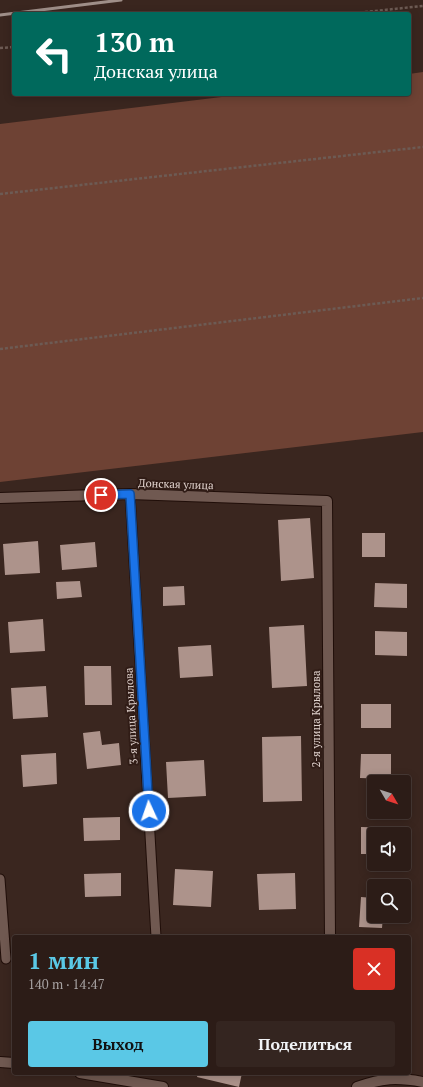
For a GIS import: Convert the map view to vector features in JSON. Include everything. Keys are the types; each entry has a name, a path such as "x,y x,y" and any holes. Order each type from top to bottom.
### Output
{"street":[{"name":"Донская улица","path":"0,498 130,494 327,501"},
{"name":"2-я улица Крылова","path":"327,501 330,935"},
{"path":"0,1062 12,1063"},
{"path":"92,1075 163,1087"},
{"path":"357,1087 375,1080 401,1078 423,1082"}],"lane":[{"name":"3-я улица Крылова","path":"130,494 156,935"},
{"path":"0,879 7,960"}],"path":[{"path":"364,12 423,6"},
{"path":"0,48 12,47"},
{"path":"0,194 423,147"},
{"path":"0,349 423,298"}],"shaded area":[{"path":"423,72 423,432 0,482 0,124 230,96 411,96 411,74"}],"building":[{"path":"310,518 314,578 281,581 278,520"},
{"path":"362,533 385,533 385,557 362,557"},
{"path":"38,541 40,573 5,575 3,544"},
{"path":"95,542 97,567 62,570 60,545"},
{"path":"80,581 82,597 57,599 56,582"},
{"path":"375,583 407,584 407,608 374,607"},
{"path":"184,586 185,605 163,606 163,587"},
{"path":"43,619 45,651 10,653 8,622"},
{"path":"304,625 307,686 272,688 269,627"},
{"path":"375,631 407,632 407,656 375,655"},
{"path":"211,645 213,676 180,678 178,647"},
{"path":"84,666 111,666 112,705 85,705"},
{"path":"46,686 48,717 13,719 11,688"},
{"path":"361,704 391,704 391,728 361,728"},
{"path":"100,731 102,745 119,743 121,765 87,769 83,733"},
{"path":"301,736 302,801 263,802 262,737"},
{"path":"56,753 57,784 23,787 21,755"},
{"path":"361,754 391,754 391,775 367,775 367,778 360,778"},
{"path":"204,760 206,796 168,798 166,762"},
{"path":"120,817 120,840 84,841 83,818"},
{"path":"361,827 367,827 367,854 361,854"},
{"path":"175,869 213,871 211,907 173,905"},
{"path":"121,873 121,896 85,897 84,874"},
{"path":"295,873 296,909 259,910 257,874"},
{"path":"361,897 367,897 367,923 382,923 382,928 359,927"},
{"path":"198,1075 242,1075 239,1087 197,1077"}],"railway":[{"path":"24,12 121,0"},
{"path":"0,15 12,14"}],"route":[{"path":"101,495 130,494 149,811"}]}
